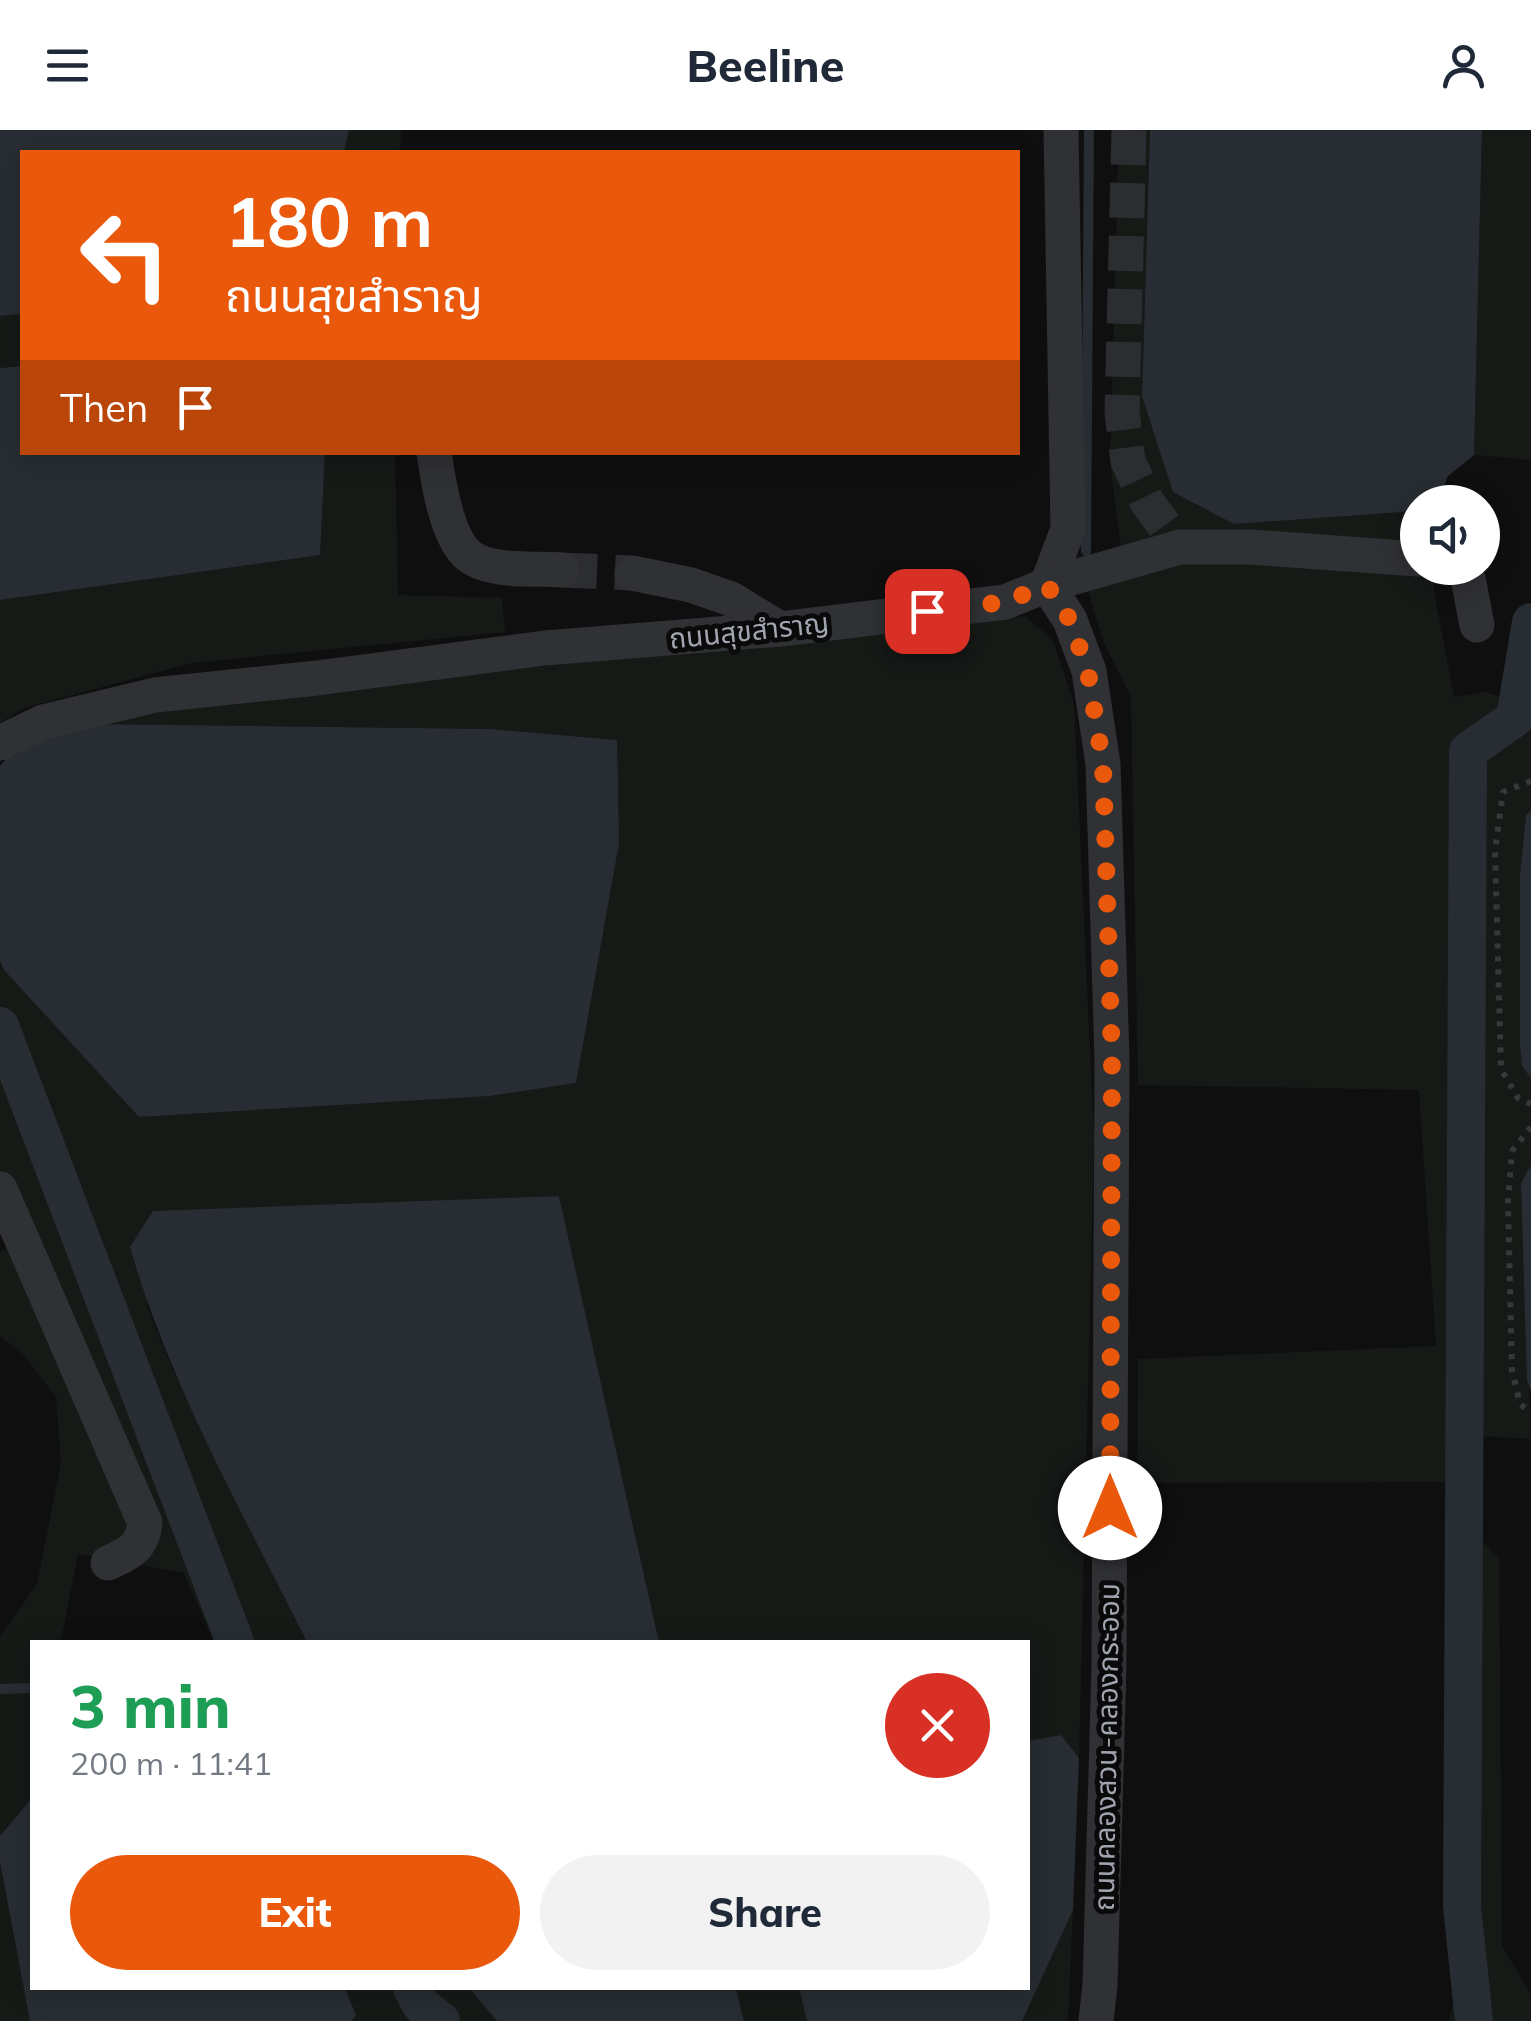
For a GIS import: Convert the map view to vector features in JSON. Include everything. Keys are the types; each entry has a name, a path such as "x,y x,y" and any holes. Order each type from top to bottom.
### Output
{"street":[{"path":"1047,585 1068,529 1061,130"},
{"path":"435,455 453,536 471,558 501,566 562,570"},
{"name":"ถนนสุขสำราญ","path":"0,743 43,722 155,695 545,648 780,628 1005,602 1047,585 1180,547 1316,550 1400,558"},
{"path":"632,573 691,585 731,599 780,628"},
{"name":"ถนนคลองสวน-คลองกระออม","path":"1047,585 1070,620 1088,672 1103,764 1112,1079 1109,1666 1096,2021"},
{"path":"1469,585 1476,625"},
{"path":"0,1189 145,1523 143,1538 134,1551 108,1564"}],"path":[{"path":"1531,780 1503,792 1495,852 1501,1070 1518,1098 1531,1104"},
{"path":"1531,1127 1512,1152 1508,1202 1512,1371 1520,1404 1531,1412"}],"shaded area":[{"path":"0,130 349,130 344,150 20,150 20,314 0,316"},
{"path":"349,130 402,130 399,150 344,150"},
{"path":"1119,130 1150,130 1142,396 1234,524 1400,512 1400,585 1434,585 1454,697 1484,692 1531,705 1531,811 1526,816 1520,875 1520,1044 1531,1078 1531,1165 1521,1183 1531,1439 1482,1436 1477,1099 1484,754 1458,753 1451,1482 1137,1483 1138,1359 1436,1346 1419,1090 1138,1085 1131,696 1104,643 1078,557 1121,548 1110,462"},
{"path":"1150,130 1482,130 1474,455 1448,476 1444,485 1400,485 1400,512 1234,524 1173,492 1142,396"},
{"path":"1482,130 1531,130 1531,460 1474,455"},
{"path":"20,314 20,366 0,368 0,316"},
{"path":"20,366 20,455 325,455 320,555 0,600 0,368"},
{"path":"325,455 395,455 398,595 502,598 505,632 192,663 24,708 0,723 0,600 320,555"},
{"path":"1025,616 1053,640 1074,704 1094,1137 1079,1758 1061,1735 1030,1741 1030,1640 659,1640 559,1196 146,1304 172,1368 306,1640 213,1640 184,1573 78,1554 61,1640 30,1640 30,1800 0,1836 0,1637 37,1584 61,1463 56,1397 23,1354 0,1336 0,1252 7,1248 0,1235 0,961 4,970 139,1117 490,1096 576,1083 617,740 491,729 83,724 116,716 649,654"},
{"path":"83,724 491,729 617,740 619,843 576,1083 490,1096 139,1117 4,970 0,961 0,766 14,750"},
{"path":"1531,811 1531,1078 1522,1066 1520,1044 1520,875 1526,815"},
{"path":"1531,1165 1531,1392 1527,1380 1521,1183"},
{"path":"559,1196 659,1640 306,1640 187,1399 146,1299 130,1247 153,1211"},
{"path":"1451,1509 1499,1558 1502,1946 1531,1995 1531,2021 1449,2021 1455,1996 1446,1614"},
{"path":"1061,1735 1079,1758 1073,1910 1022,2021 807,2021 799,1990 1030,1990 1030,1741"},
{"path":"30,1800 30,1990 346,1990 356,2015 352,2021 30,2021 0,1862 0,1836"},
{"path":"0,1862 30,2021 0,2021"},
{"path":"1073,1910 1068,2021 1022,2021"},
{"path":"346,1990 471,1990 497,2021 352,2021 356,2015"},
{"path":"471,1990 736,1990 744,2021 497,2021"},
{"path":"736,1990 799,1990 807,2021 744,2021"}],"waterway":[{"path":"1086,551 1089,130"},
{"path":"1474,2021 1462,1906 1468,751 1515,718 1531,622"},
{"path":"0,1026 234,1640"},
{"path":"0,1689 30,1688"},
{"path":"413,1990 421,2005 441,2021"}],"tunnel":[{"path":"1129,130 1122,412 1128,461 1147,502 1180,547"},
{"path":"562,570 632,573"}],"route":[{"path":"927,611 1005,602 1047,585 1070,620 1088,672 1103,764 1112,1059 1110,1508"}]}
